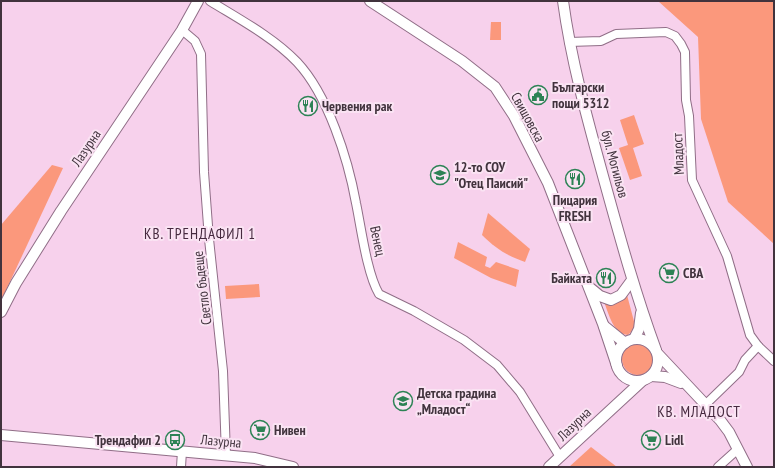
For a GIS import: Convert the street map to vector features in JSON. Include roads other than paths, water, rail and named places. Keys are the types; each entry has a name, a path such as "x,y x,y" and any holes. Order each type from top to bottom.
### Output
{"street":[{"name":"Лазурна","path":"1,312 16,283 61,211 182,30 198,1"},
{"name":"Венец","path":"210,1 270,40 296,61 318,91 336,133 351,178 367,256 378,294 464,340 497,365 520,392 560,457"},
{"name":"Свищовска","path":"370,1 462,61 494,87 514,116 548,183 586,284 603,324 618,369"},
{"name":"бул. Могильов","path":"563,1 569,42 598,157 632,280 657,352"},
{"name":"Светло бъдеще","path":"182,30 195,41 201,54 204,172 209,239 223,370 226,455"},
{"name":"Младост","path":"569,42 601,41 616,34 666,32 675,36 681,44 685,52 686,100 689,116 692,180 727,256 750,335 758,346 774,361"},
{"path":"586,284 600,296 611,300 621,295 632,280"},
{"name":"бул. Могильов","path":"629,341 641,324 641,309"},
{"name":"Свищовска","path":"603,324 613,334 629,341"},
{"path":"618,402 624,385 618,369 616,355 629,341 646,341 686,386 706,404 729,432 747,467"},
{"path":"706,404 739,372 745,360 758,346"},
{"path":"652,376 658,364 657,352"},
{"path":"618,369 629,380 642,381 652,376 665,377 686,386"},
{"name":"Лазурна","path":"549,467 642,381"},
{"name":"Лазурна","path":"1,433 255,458 293,467"},
{"path":"718,467 738,449"},
{"path":"181,467 182,451"}],"place":[{"name":"Български пощи 5312","path":"538,95"},
{"name":"Червения рак","path":"308,106"},
{"name":"12-то СОУ \"Отец Паисий\"","path":"440,175"},
{"name":"Пицария FRESH","path":"575,179"},
{"name":"CBA","path":"669,273"},
{"name":"Байката","path":"606,278"},
{"name":"Детска градина „Младост“","path":"403,401"},
{"name":"Нивен","path":"260,430"},
{"name":"Трендафил 2","path":"175,440"},
{"name":"Lidl","path":"651,440"}],"district":[{"name":"КВ. ТРЕНДАФИЛ 1","path":"200,233"},
{"name":"КВ. МЛАДОСТ","path":"699,411"}]}
